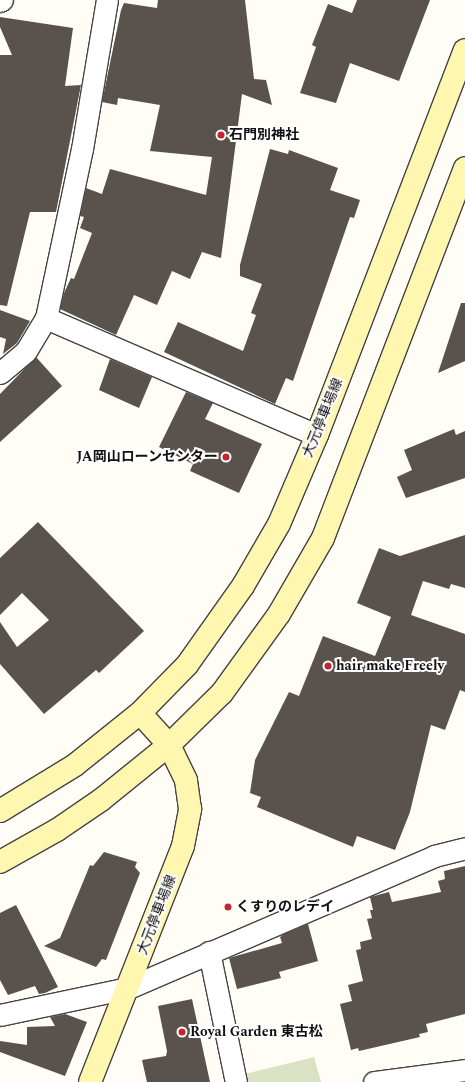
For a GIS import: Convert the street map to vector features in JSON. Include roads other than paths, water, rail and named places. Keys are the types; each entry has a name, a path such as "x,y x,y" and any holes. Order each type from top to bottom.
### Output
{"main road":[{"name":"大元停車場線","path":"90,1082 184,846 190,809 186,780 169,745 140,713 187,665 236,597 279,524 317,435 465,50"},
{"path":"0,862 58,830 114,791 169,745 222,693 279,614 323,538 465,168"},
{"path":"0,811 86,757 140,713"}],"street":[{"path":"0,373 26,351 46,318 82,149 107,0"},
{"path":"46,318 317,435"},
{"path":"0,1015 128,988 434,856 465,848"},
{"path":"209,952 236,1082"},
{"path":"374,1082 465,1070"}],"place":[{"name":"石門別神社","path":"221,135"},
{"name":"JA岡山ローンセンター","path":"226,457"},
{"name":"hair make Freely","path":"328,666"},
{"name":"くすりのレデイ","path":"228,907"},
{"name":"Royal Garden 東古松","path":"182,1032"}]}
